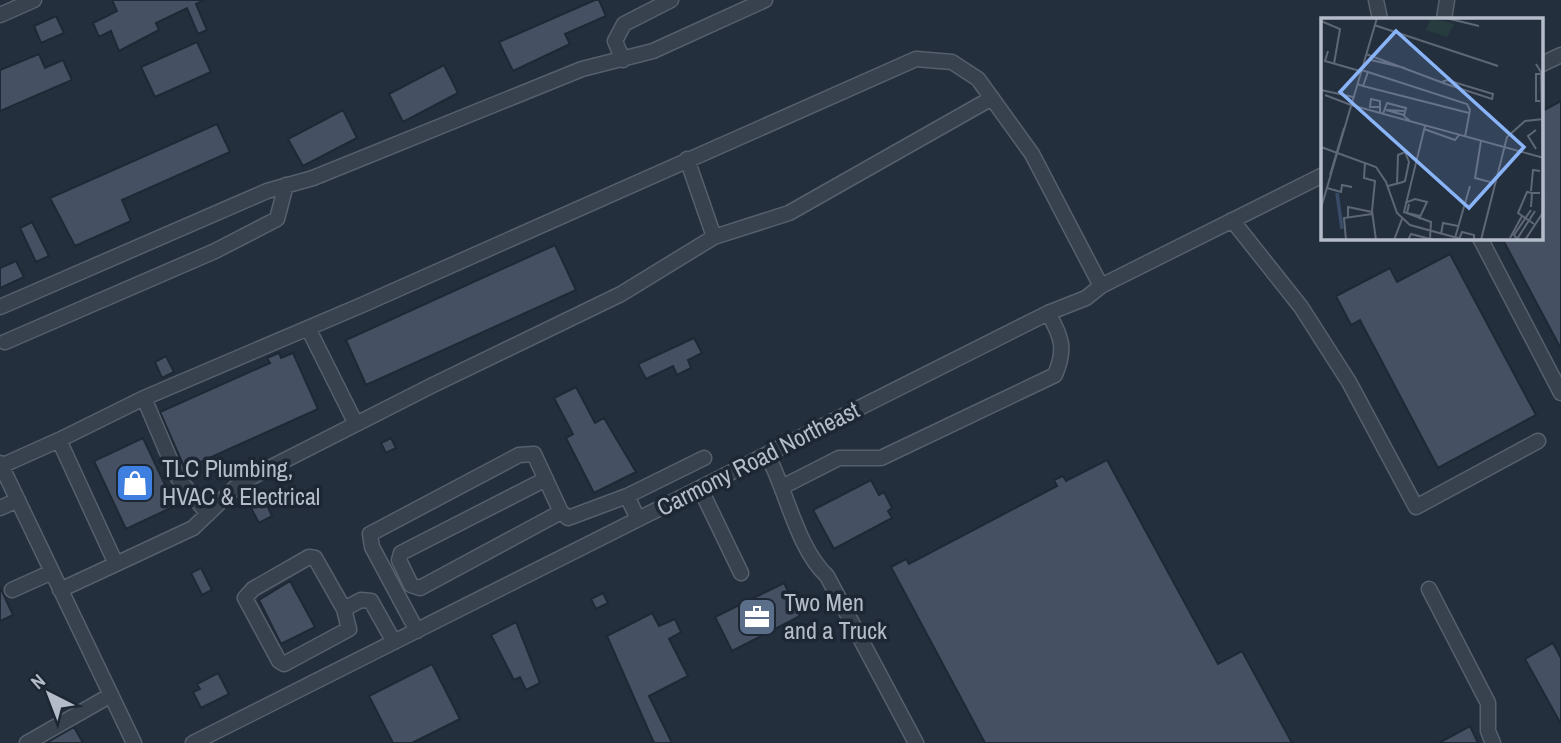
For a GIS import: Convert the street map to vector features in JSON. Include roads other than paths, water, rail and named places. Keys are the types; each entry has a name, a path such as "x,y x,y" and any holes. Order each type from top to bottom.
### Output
{"street":[{"path":"0,15 34,0"},
{"path":"622,60 615,41 624,24 671,0"},
{"path":"0,307 241,202 325,173 582,69 653,51 765,0"},
{"path":"1376,0 1380,18"},
{"path":"1444,18 1447,0"},
{"path":"1544,63 1561,55"},
{"path":"134,743 18,500 2,473 59,440 144,398 916,58 952,62 978,79 1032,154 1101,286"},
{"path":"60,590 193,528 231,489 356,424 621,294 714,237 789,213 992,97"},
{"path":"687,159 714,237"},
{"name":"Carmony Road Northeast","path":"193,743 1048,313 1086,298 1101,286 1321,176"},
{"path":"5,342 215,251 277,219 286,186"},
{"path":"1232,220 1301,307 1349,382 1416,507 1538,441"},
{"path":"1481,240 1561,393"},
{"path":"784,486 839,458 881,458 1055,375 1063,356 1062,338 1048,313"},
{"path":"308,328 356,424"},
{"path":"144,398 178,478 208,514"},
{"path":"59,440 116,564"},
{"path":"417,631 372,547 370,534 528,452 534,454 561,512 568,518 627,496 704,458"},
{"path":"767,454 784,486 790,508 814,563 827,576 916,743"},
{"path":"546,479 401,553 399,560 411,585 420,588 561,512"},
{"path":"700,488 741,573"},
{"path":"627,496 638,519"},
{"path":"0,508 18,500"},
{"path":"309,557 315,558 344,609 349,629 284,664 279,662 246,598 247,593 309,557"},
{"path":"12,590 52,572"},
{"path":"1429,589 1488,703 1488,731 1493,743"},
{"path":"344,609 361,600 371,601 394,642"},
{"path":"27,743 111,695"}],"place":[{"name":"TLC Plumbing, HVAC & Electrical","path":"135,483"},
{"name":"Two Men and a Truck","path":"757,617"}]}
